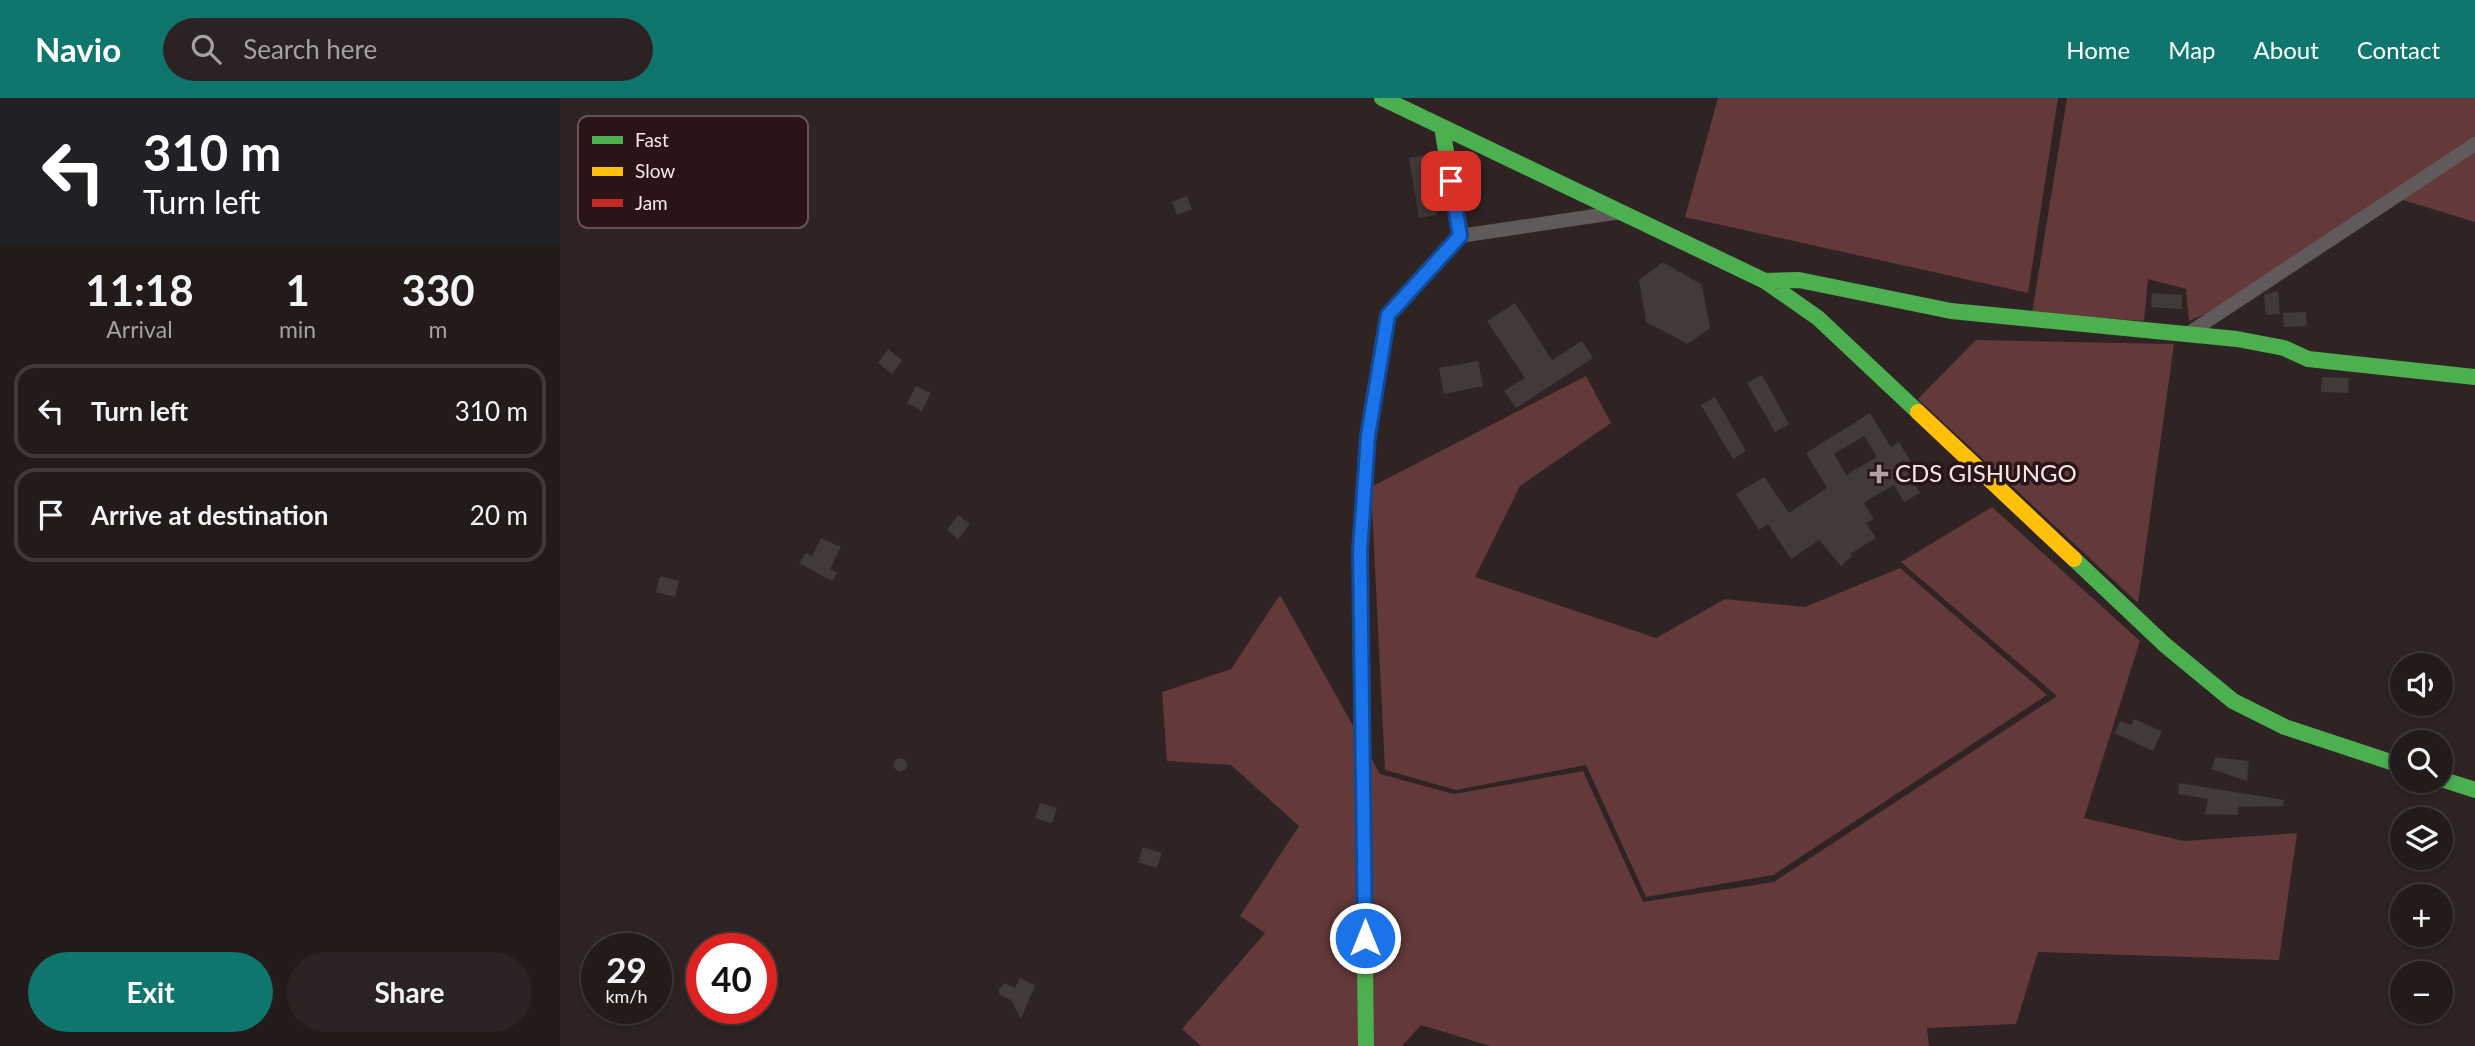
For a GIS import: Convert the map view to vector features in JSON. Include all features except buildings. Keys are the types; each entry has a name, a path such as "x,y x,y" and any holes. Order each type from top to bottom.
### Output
{"street":[{"path":"1382,98 1765,281 1818,318 2157,638 2233,701 2285,727 2390,762"},
{"path":"1442,127 1460,236"},
{"path":"2189,333 2475,144"},
{"path":"1366,1046 1360,551 1368,436 1388,315 1460,236 1623,212"},
{"path":"1765,281 1799,279 1951,311 2189,333 2284,348 2308,359 2475,377"},
{"path":"2453,783 2475,790"}],"shaded area":[{"path":"1718,98 2058,98 2028,293 1685,217"},
{"path":"2067,98 2475,98 2475,222 2396,198 2250,295 2189,321 2186,289 2148,279 2144,321 2032,313"},
{"path":"1976,340 2174,344 2138,603 1918,399"},
{"path":"1586,376 1611,423 1520,486 1475,577 1656,638 1725,599 1805,607 1900,568 2047,695 1773,875 1646,897 1586,765 1456,790 1385,770 1371,487"},
{"path":"1992,507 2140,641 2084,818 2184,841 2297,833 2279,960 2038,952 2016,1024 1927,1028 1929,1046 1490,1046 1421,1025 1402,1046 1201,1046 1182,1029 1265,933 1240,916 1299,826 1231,765 1167,761 1162,692 1231,669 1280,595 1380,774 1454,794 1583,771 1643,902 1774,882 2057,696 1901,562"}],"traffic: fast":[{"path":"1382,98 1765,281 1818,318 1918,412"},
{"path":"1420,280 1460,236 1442,127"},
{"path":"1765,281 1799,280 1951,311 2237,339 2284,348 2308,359 2475,377"},
{"path":"1360,552 1366,1046"},
{"path":"2074,559 2165,645 2233,701 2285,727 2390,762"},
{"path":"2453,783 2475,790"}],"traffic: slow":[{"path":"1918,412 2074,559"}],"traffic: jam":[{"path":"1360,552 1368,436 1388,315 1420,280"}],"place":[{"name":"CDS GISHUNGO","path":"1879,474"}],"route":[{"path":"1365,938 1360,551 1368,436 1388,315 1460,236 1451,181"}]}
